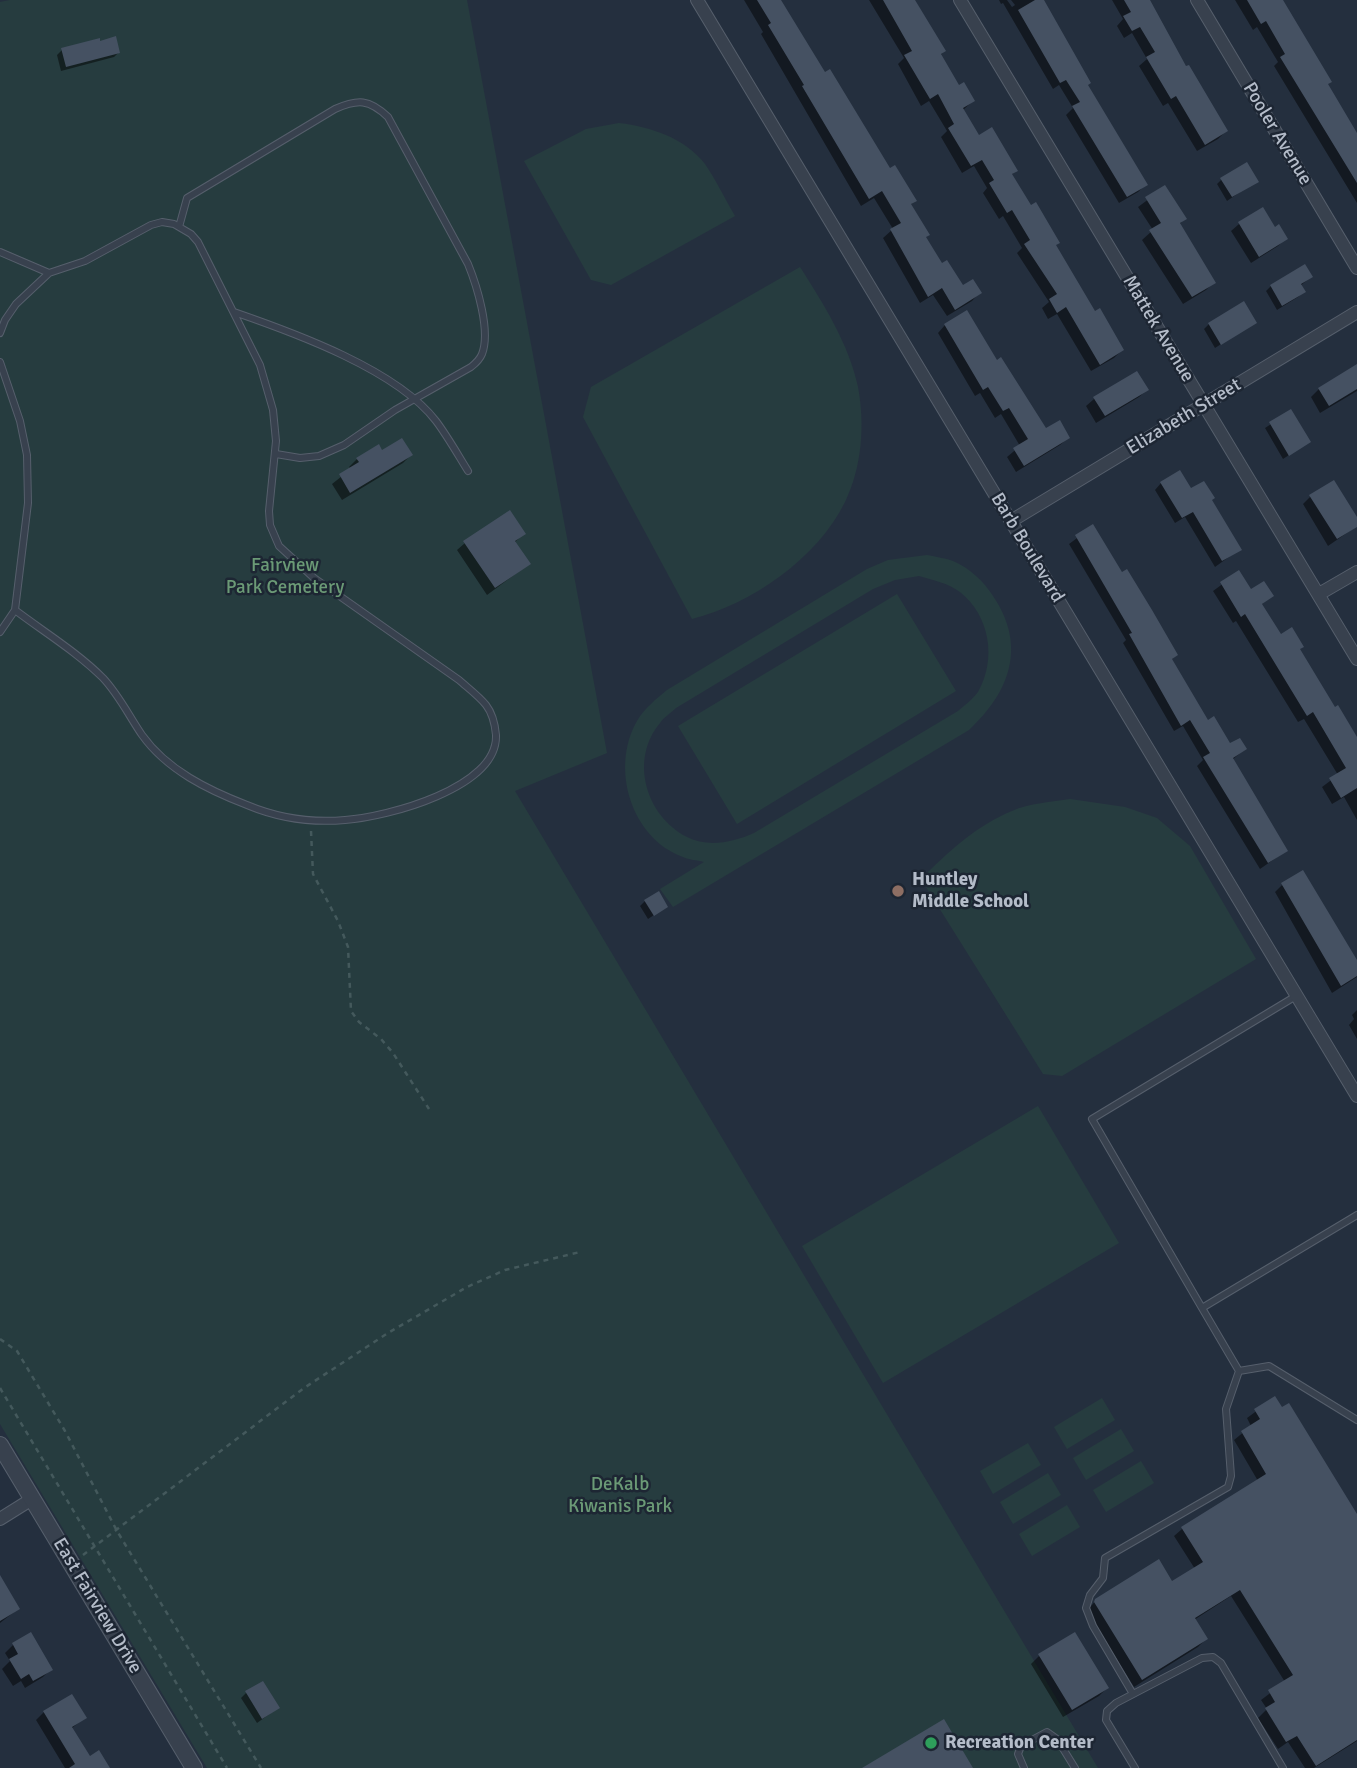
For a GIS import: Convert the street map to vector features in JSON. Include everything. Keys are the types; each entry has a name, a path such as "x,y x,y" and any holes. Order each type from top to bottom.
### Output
{"street":[{"name":"Barb Boulevard","path":"697,0 1356,1093"},
{"name":"Mattek Avenue","path":"960,0 1357,659"},
{"name":"Pooler Avenue","path":"1197,0 1357,268"},
{"name":"Elizabeth Street","path":"1011,521 1357,312"},
{"path":"1320,594 1357,572"},
{"name":"East Fairview Drive","path":"0,1445 194,1768"},
{"path":"0,1519 32,1499"}],"lane":[{"path":"179,227 187,198 335,109 354,101 368,103 388,117 468,264 476,283 486,338 482,357 471,367 344,445 319,456 300,458 276,454"},
{"path":"0,333 16,304 49,274 85,261 151,225 162,222 191,234 198,242 256,355 267,386 273,410 276,454 269,511 279,546 314,578 458,680 487,706 495,724 496,743 487,764 455,787 426,801 395,811 345,820 310,821 284,817 248,806 180,772 148,742 117,695 98,674 15,610"},
{"path":"0,252 49,274"},
{"path":"234,312 321,345 393,383 436,421 468,471"},
{"path":"0,362 20,421 27,455 28,503 15,610 0,632"},
{"path":"1240,1371 1092,1119 1296,996"},
{"path":"1202,1308 1357,1215"},
{"path":"1240,1371 1269,1366 1357,1420"},
{"path":"1133,1694 1093,1626 1086,1608 1090,1594 1103,1578 1105,1558 1228,1487 1231,1476 1226,1409 1240,1371"},
{"path":"1135,1768 1106,1720 1107,1712 1116,1703 1202,1658 1213,1657 1221,1663 1283,1768"},
{"path":"1024,1768 1018,1754 1021,1746 1047,1732 1057,1738 1075,1768"}],"path":[{"path":"310,821 313,874 338,921 348,947 351,1011 359,1022 381,1039 393,1053 429,1109"},
{"path":"71,1563 304,1388 388,1333 467,1287 505,1270 580,1252"},
{"path":"0,1339 17,1351 65,1431 117,1531 261,1768"},
{"path":"0,1388 227,1768"}],"green space":[{"path":"467,0 607,753 515,791 1098,1768 207,1768 0,1424 0,2"},
{"path":"619,123 655,131 688,147 705,164 735,216 611,285 591,280 524,161 586,129"},
{"path":"800,267 834,324 858,387 860,446 851,489 833,523 800,560 759,590 714,612 692,619 583,417 591,387"},
{"path":"927,555 950,560 971,571 989,591 1003,615 1011,650 1004,684 995,700 969,730 673,907 660,889 704,862 685,858 665,848 638,818 630,800 625,759 637,721 667,690 867,569 888,560","holes":["919,576 960,592 970,602 984,625 989,652 987,666 978,692 969,702 746,836 712,843 695,840 673,828 661,816 646,786 644,770 645,753 651,738 666,717 676,708 873,589 895,580"]},
{"path":"897,594 956,691 737,824 678,726"},
{"path":"1070,799 1125,807 1157,818 1190,846 1256,959 1062,1076 1043,1074 921,879 963,840 999,817 1026,806"},
{"path":"1038,1106 1119,1243 883,1383 802,1246"},
{"path":"1102,1398 1115,1420 1067,1449 1054,1427"},
{"path":"1121,1429 1134,1451 1086,1480 1073,1458"},
{"path":"1028,1443 1041,1465 993,1494 980,1471"},
{"path":"1141,1461 1154,1483 1106,1512 1093,1490"},
{"path":"1048,1473 1061,1495 1013,1524 1000,1502"},
{"path":"1067,1505 1080,1527 1032,1556 1019,1534"}],"building":[{"path":"757,0 781,0 825,72 830,69 890,168 895,165 917,201 911,204 930,235 926,237 942,263 947,260 963,285 973,279 982,293 955,310 942,288 928,297 890,229 901,223 882,191 869,199 802,86 804,85 768,25 771,23"},
{"path":"883,0 915,0 946,51 941,54 959,85 964,82 975,101 963,108 979,135 992,127 1018,171 1012,174 1031,205 1036,202 1060,243 1056,245 1095,311 1100,308 1124,350 1100,365 1066,307 1057,313 1049,299 1057,294 1024,244 1030,240 1012,210 1007,213 989,183 994,180 982,160 971,166 948,128 954,124 938,94 930,99 904,55 912,51"},
{"path":"1035,0 1044,0 1091,83 1088,85 1148,185 1127,197 1072,106 1080,102 1066,80 1060,83 1018,10"},
{"path":"1124,0 1150,0 1186,66 1189,65 1228,131 1205,145 1176,96 1171,99 1146,57 1155,52 1140,27 1132,31 1123,16 1131,12"},
{"path":"1247,0 1283,0 1332,82 1328,84 1357,133 1357,183 1280,57 1285,54 1266,21 1261,24"},
{"path":"116,36 120,53 66,67 61,48"},
{"path":"1247,162 1259,182 1232,197 1220,178"},
{"path":"1165,185 1187,219 1180,223 1216,283 1192,297 1149,230 1161,223 1145,197"},
{"path":"1263,207 1275,227 1279,224 1288,239 1259,257 1238,222"},
{"path":"1305,264 1313,277 1301,284 1306,292 1282,306 1270,285"},
{"path":"1244,301 1257,323 1221,345 1208,323"},
{"path":"967,310 997,360 1001,357 1046,428 1060,420 1070,438 1024,466 1013,448 1028,439 1009,408 1003,411 988,387 983,390 944,324"},
{"path":"1357,364 1357,389 1329,406 1318,388"},
{"path":"1137,371 1149,390 1105,416 1093,397"},
{"path":"1291,409 1311,442 1289,456 1269,422"},
{"path":"402,438 413,455 350,493 339,474 359,462 356,458 379,444 382,450"},
{"path":"1180,470 1191,488 1204,481 1215,498 1212,500 1242,550 1222,561 1193,512 1182,518 1160,482"},
{"path":"1334,480 1357,517 1357,527 1337,539 1309,495"},
{"path":"510,510 526,534 515,541 531,564 495,588 463,541"},
{"path":"1093,524 1122,572 1127,569 1152,610 1178,655 1172,659 1208,720 1214,716 1230,743 1240,738 1247,749 1233,758 1288,851 1268,863 1203,757 1210,753 1190,720 1181,726 1129,634 1132,633 1075,535"},
{"path":"1239,570 1251,589 1264,581 1274,596 1262,604 1281,634 1292,627 1304,647 1300,649 1335,707 1338,705 1357,737 1357,788 1341,798 1329,778 1346,768 1313,712 1307,716 1245,614 1241,617 1220,582"},
{"path":"1303,870 1357,960 1357,976 1341,986 1281,883"},
{"path":"659,891 668,907 654,916 644,900"},
{"path":"1275,1396 1282,1407 1289,1403 1357,1514 1357,1740 1316,1766 1297,1736 1286,1742 1265,1708 1275,1702 1268,1690 1293,1675 1240,1590 1195,1618 1208,1639 1142,1680 1094,1602 1159,1559 1172,1581 1203,1562 1181,1527 1266,1474 1241,1431 1260,1419 1254,1409"},
{"path":"0,1575 20,1609 0,1621"},
{"path":"31,1632 53,1670 33,1681 29,1674 21,1679 9,1659 18,1654 12,1643"},
{"path":"1075,1632 1109,1688 1072,1710 1038,1654"},
{"path":"263,1681 280,1708 262,1719 245,1691"},
{"path":"72,1694 87,1718 72,1727 90,1756 99,1750 110,1768 69,1768 75,1764 43,1711"},
{"name":"Recreation Center","path":"944,1719 973,1768 862,1768"}],"place":[{"name":"Huntley Middle School","path":"898,891"},
{"name":"Recreation Center","path":"931,1743"}],"park label":[{"name":"Fairview Park Cemetery","path":"285,577"},
{"name":"DeKalb Kiwanis Park","path":"620,1496"}]}
